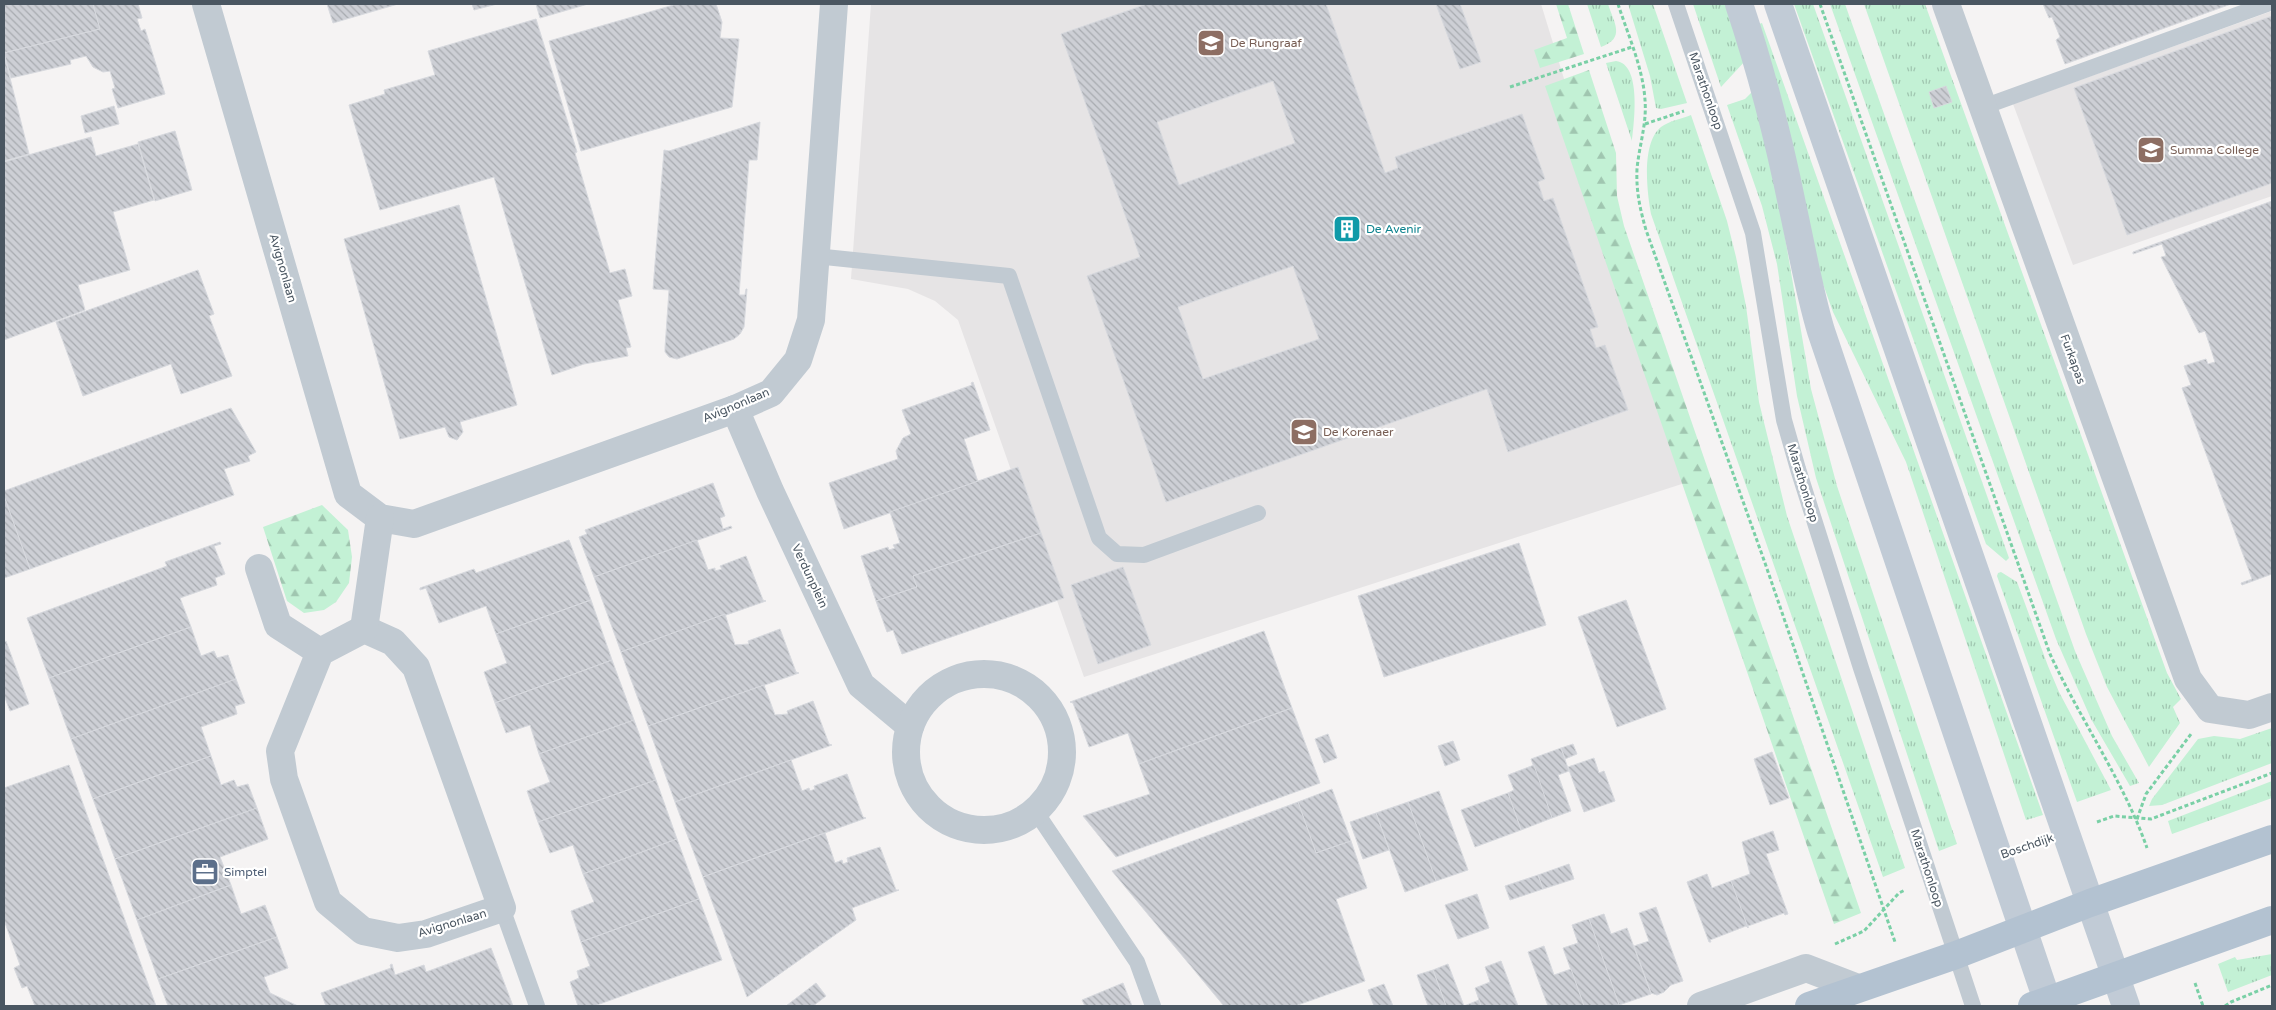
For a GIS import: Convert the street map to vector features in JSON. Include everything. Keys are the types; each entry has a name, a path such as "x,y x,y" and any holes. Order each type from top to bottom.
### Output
{"main road":[{"path":"1739,4 1764,92 1793,208 1810,294 1821,331 2023,928 2043,1004 2272,920"},
{"path":"1778,4 2126,1006"},
{"path":"1809,1006 1956,955 2090,903 2272,839"}],"street":[{"name":"Avignonlaan","path":"206,4 348,494 380,518 414,524 735,408 771,392 798,360 811,320 834,4"},
{"name":"Furkapas","path":"1946,4 2188,679 2210,709"},
{"name":"Verdunplein","path":"735,408 770,491 861,685 910,726"},
{"path":"259,568 278,624 320,652 364,629 380,518"},
{"name":"Avignonlaan","path":"320,652 280,751 284,780 328,902 363,931 398,938 426,934 502,908 416,667 393,642 364,629"},
{"path":"986,673 1013,678 1036,693 1055,717 1063,742 1061,770 1053,792 1036,812 1001,830 974,831 941,819 916,793 906,768 905,753 910,726 918,709 936,689 971,674 986,673"},
{"path":"2210,709 2249,715 2272,707"},
{"path":"1701,1006 1806,968 1858,988"}],"lane":[{"name":"Marathonloop","path":"1676,4 1753,233 1784,420 1861,668 1973,1006"},
{"path":"1983,107 2267,4"},
{"path":"815,256 1009,276 1099,538 1117,554 1144,555 1258,512"},
{"path":"1036,812 1137,962 1153,1006"},
{"path":"502,908 537,1006"}],"path":[{"path":"1618,4 1642,79 1645,100 1645,124 1637,168 1638,203 1762,554 1884,909"},
{"path":"1820,4 2050,654 2074,705 2137,819"},
{"path":"1510,87 1632,47"},
{"path":"2137,819 2146,794 2210,709"},
{"name":"Boschdijk","path":"2066,833 2114,816 2151,819 2272,773"},
{"path":"1806,968 1838,942 1864,931 1899,893 1931,880"},
{"path":"2225,1006 2272,985"}],"shaded area":[{"path":"871,4 1541,4 1688,482 1084,677 958,320 935,301 908,289 851,279"},
{"name":"Summa College","path":"2272,11 2272,196 2073,265 2013,104"}],"green space":[{"path":"1556,4 1568,4 1584,54 1540,68 1534,50 1567,38"},
{"path":"1587,4 1608,4 1615,24 1616,34 1613,39 1601,47"},
{"path":"1628,4 1653,4 1687,103 1661,109 1656,108 1650,76"},
{"path":"1693,4 1728,4 1746,60 1721,87"},
{"path":"1794,4 1813,4 2009,558 2006,561 1986,544"},
{"path":"1830,4 1845,4 2075,651 2112,736 2139,783 2130,786 2091,719 2056,639"},
{"path":"1864,4 1925,4 2167,673 2181,699 2173,707 2180,723 2149,767 2107,687 2086,634"},
{"path":"1762,23 2043,815 2026,820 1906,462 1833,312 1818,270 1756,25"},
{"path":"1616,61 1624,65 1630,72 1633,83 1635,109 1632,141 1606,63"},
{"path":"1589,70 1616,153 1617,196 1624,226 1861,913 1834,924 1545,86"},
{"path":"1753,91 1780,208 1811,389 1837,486 1957,844 1939,851 1816,478 1797,396 1777,264 1762,206 1727,105 1745,99"},
{"path":"1691,115 1727,221 1736,257 1746,306 1759,402 1787,516 1905,868 1883,877 1651,214 1647,181 1650,144 1661,127"},
{"path":"322,505 348,530 352,557 349,583 336,602 324,610 304,613 287,601 263,527"},
{"path":"2001,572 2017,582 2059,692 2111,790 2077,802 1997,576"},
{"path":"2272,728 2272,763 2162,805 2149,806 2152,799 2198,739 2214,736 2240,739"},
{"path":"2272,781 2272,798 2172,834 2168,821"},
{"path":"2272,954 2272,975 2228,992 2218,964 2235,957 2237,960"}],"building":[{"path":"4,4 93,4 100,29 4,53"},
{"path":"93,4 138,4 142,18 137,19 141,31 145,29 165,94 118,108 112,89 115,88 110,71 103,72 93,67 86,56 70,60 71,64 11,78 4,53 100,29"},
{"path":"327,4 398,4 333,23"},
{"path":"472,4 497,4 474,10"},
{"path":"536,4 588,4 540,18"},
{"path":"677,4 716,4 722,22 720,38 739,39 732,107 581,151 549,41"},
{"name":"De Avenir","path":"1147,4 1326,4 1385,173 1398,168 1395,157 1522,114 1545,179 1538,182 1544,201 1553,198 1598,327 1590,329 1596,348 1605,345 1628,410 1508,452 1487,389 1166,502 1087,276 1140,257 1061,34","holes":["1273,81 1295,143 1179,185 1157,122","1293,266 1319,339 1203,379 1178,307"]},
{"path":"1436,4 1460,4 1481,62 1460,69"},
{"path":"2043,4 2231,4 2065,64 2056,40 2060,37 2052,17 2049,18"},
{"name":"Summa College","path":"2272,16 2272,183 2127,235 2074,88"},
{"path":"536,19 577,152 575,153 610,273 625,269 632,296 618,300 631,347 626,348 628,356 584,364 552,375 494,177 380,210 349,105 385,94 384,90 435,75 428,51"},
{"path":"4,54 29,154 4,161"},
{"path":"1946,86 1952,102 1934,108 1929,92"},
{"path":"114,106 119,124 85,133 81,116"},
{"path":"760,122 757,160 749,160 739,295 745,295 747,289 744,327 734,339 677,359 669,357 665,352 665,348 669,290 653,289 664,150 669,151"},
{"path":"175,131 192,190 155,201 138,142"},
{"path":"91,137 96,156 138,144 154,200 113,212 130,270 78,285 85,310 4,340 4,162"},
{"path":"2272,201 2272,574 2242,585 2241,583 2252,579 2182,388 2191,385 2184,366 2206,359 2208,364 2215,362 2208,340 2205,331 2199,333 2161,257 2166,256 2162,244 2133,254 2133,252"},
{"path":"459,205 517,405 460,422 463,432 457,440 449,437 445,427 400,439 344,239"},
{"path":"198,270 214,314 209,316 232,376 181,394 171,364 83,396 56,322"},
{"path":"973,382 990,430 964,439 978,482 844,529 829,483 898,459 896,451 903,438 911,434 902,410 972,385 971,383"},
{"path":"231,408 256,452 248,456 250,461 224,469 234,495 30,569 4,496 4,491"},
{"path":"1018,467 1041,533 913,576 917,587 876,601 861,556 888,547 889,550 895,548 893,545 900,543 890,512"},
{"path":"713,483 725,516 720,518 723,529 731,526 732,528 594,577 579,537 587,534 585,530"},
{"path":"4,496 30,569 4,578"},
{"path":"1041,533 1064,598 902,654 893,630 887,632 876,601 917,587 913,576"},
{"path":"569,540 591,600 496,634 486,606 439,623 426,588 420,590 420,588 474,569 476,573"},
{"path":"697,540 708,570 722,569 720,566 746,556 763,600 766,601 621,652 594,577"},
{"path":"220,542 221,544 214,546 225,574 215,578 217,585 180,598 191,627 49,678 27,618 167,566 165,562"},
{"path":"1519,543 1546,625 1384,677 1358,596"},
{"path":"1123,567 1151,645 1098,664 1071,585"},
{"path":"591,600 612,660 495,703 484,672 507,663 496,634"},
{"path":"1626,600 1666,709 1617,727 1578,617"},
{"path":"725,614 735,645 749,644 748,641 780,629 796,672 799,673 648,726 621,652"},
{"path":"191,627 201,656 214,651 217,658 228,655 236,679 71,739 49,678"},
{"path":"1264,631 1292,708 1139,764 1128,733 1089,747 1073,703 1070,702"},
{"path":"6,641 29,704 10,711 4,695 4,642"},
{"path":"612,660 634,720 539,754 530,725 506,733 495,703"},
{"path":"236,679 245,703 235,706 237,714 201,727 211,756 93,799 71,739"},
{"path":"764,685 775,715 788,714 787,711 813,701 829,744 832,745 675,802 648,726"},
{"path":"1292,708 1320,783 1116,857 1083,816 1150,794 1139,764"},
{"path":"634,720 656,780 538,822 527,791 550,782 539,754"},
{"path":"1328,734 1337,758 1324,763 1315,739"},
{"path":"1453,741 1460,760 1445,766 1438,746"},
{"path":"1573,744 1577,754 1565,759 1561,748"},
{"path":"1561,748 1569,771 1558,775 1571,811 1552,818 1531,759"},
{"path":"1772,752 1789,798 1770,805 1754,759"},
{"path":"211,756 221,785 234,780 237,787 248,784 257,808 115,859 93,799"},
{"path":"1594,758 1599,773 1604,771 1615,801 1584,812 1568,767"},
{"path":"791,760 802,791 809,788 810,791 815,789 814,786 847,774 863,817 866,818 703,877 675,802"},
{"path":"69,765 156,1006 35,1006 27,986 22,988 14,968 20,965 4,920 4,788"},
{"path":"1534,765 1552,818 1521,830 1508,793 1514,790 1508,775"},
{"path":"656,780 677,839 583,874 573,845 550,853 538,822"},
{"path":"1332,789 1351,841 1316,853 1298,802"},
{"path":"1439,791 1468,870 1436,881 1408,802"},
{"path":"1508,793 1521,830 1475,847 1461,810"},
{"path":"1298,802 1316,853 1351,841 1367,888 1336,899 1365,981 1295,1006 1224,1006 1112,871"},
{"path":"1408,802 1436,881 1405,892 1376,813"},
{"path":"257,808 268,839 220,857 231,885 137,920 115,859"},
{"path":"1376,813 1389,850 1363,859 1350,822"},
{"path":"1773,831 1779,850 1766,854 1788,914 1785,915 1784,913 1748,926 1748,928 1731,881 1750,874 1742,842"},
{"path":"825,833 835,863 842,860 843,864 848,862 847,858 880,847 896,890 899,890 852,908 856,920 747,997 703,877"},
{"path":"677,839 699,899 581,942 571,911 594,902 583,874"},
{"path":"1569,864 1574,879 1543,889 1538,875"},
{"path":"1707,874 1712,888 1731,881 1748,928 1746,926 1710,940 1711,942 1709,942 1687,882"},
{"path":"1538,875 1543,889 1510,900 1505,886"},
{"path":"231,885 241,914 265,905 277,937 158,979 137,920"},
{"path":"1477,894 1489,928 1458,939 1445,905"},
{"path":"699,899 722,960 594,1006 578,1006 570,982 579,978 577,971 590,966 581,942"},
{"path":"1656,907 1683,981 1671,985 1664,992 1657,995 1651,993 1634,946 1649,941 1639,913"},
{"path":"1604,914 1611,934 1627,928 1651,994 1619,1005 1589,919"},
{"path":"1589,919 1619,1005 1584,1006 1563,948 1578,943 1572,925"},
{"path":"277,937 288,968 264,977 270,993 298,1006 168,1006 158,979"},
{"path":"1544,946 1554,975 1571,969 1584,1006 1548,1006 1528,952"},
{"path":"491,948 513,1006 326,1006 321,993 391,968 390,965 392,964 395,975 424,965 426,972"},
{"path":"1501,961 1518,1006 1481,1006 1475,988 1490,982 1485,967"},
{"path":"1448,964 1464,1006 1446,1006 1433,970"},
{"path":"1433,970 1446,1006 1428,1006 1417,975"},
{"path":"816,983 826,996 813,1006 786,1006"},
{"path":"1123,983 1132,1006 1085,1006 1082,1000"},
{"path":"1384,984 1393,1006 1374,1006 1368,990"},
{"path":"1479,1000 1481,1006 1464,1006"}],"place":[{"name":"De Rungraaf","path":"1211,43"},
{"name":"Summa College","path":"2151,150"},
{"name":"De Avenir","path":"1347,229"},
{"name":"De Korenaer","path":"1304,432"},
{"name":"Simptel","path":"205,872"}]}
